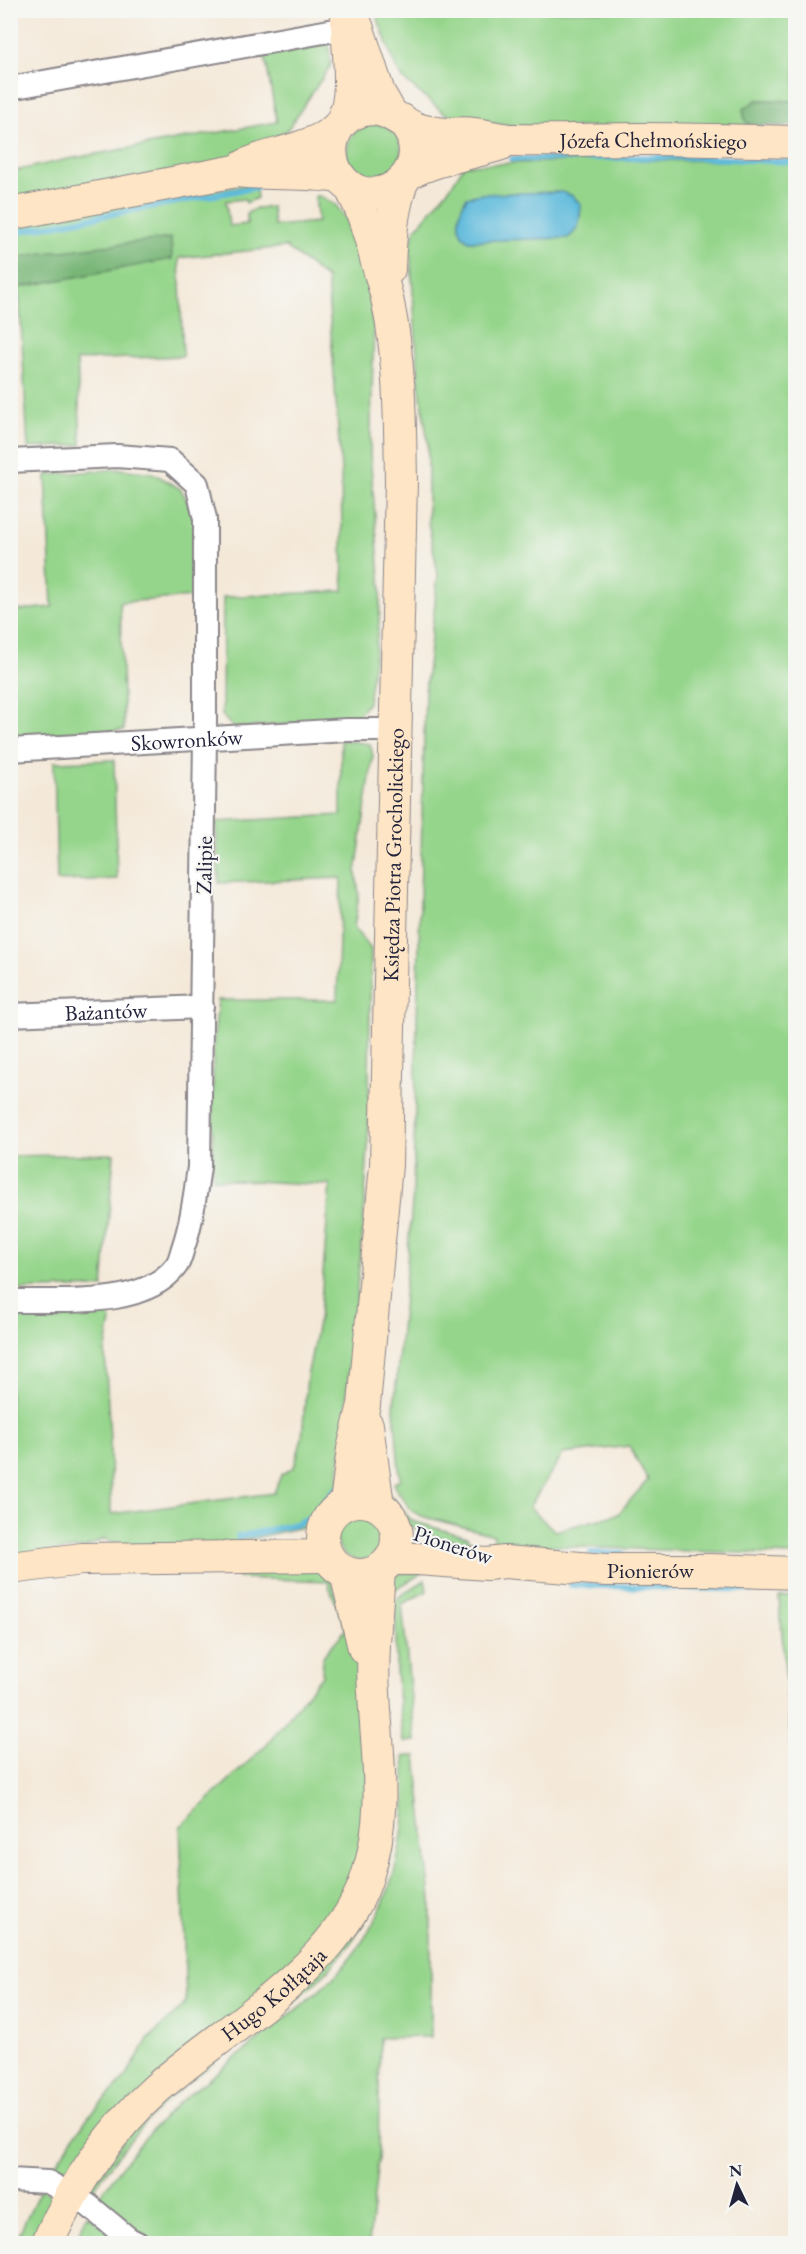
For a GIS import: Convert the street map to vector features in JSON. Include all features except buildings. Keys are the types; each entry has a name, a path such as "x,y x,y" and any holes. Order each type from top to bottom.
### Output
{"street":[{"path":"10,88 348,16"},
{"path":"10,214 236,171 263,174 324,174 363,192 376,194 390,190 405,178 415,158 415,144 410,131 379,93 348,16"},
{"path":"345,182 333,165 330,151 348,97 348,16"},
{"path":"236,171 262,157 300,148 320,139 350,116 362,110 376,109 396,116"},
{"name":"Józefa Chełmońskiego","path":"396,116 415,128 428,131 471,133 511,140 640,139 795,142"},
{"name":"Józefa Chełmońskiego","path":"405,178 446,158 471,154 511,140"},
{"name":"Księdza Piotra Grocholickiego","path":"346,1503 353,1449 364,1405 386,1165 400,430 388,303 391,222 395,202 405,178"},
{"name":"Księdza Piotra Grocholickiego","path":"345,182 360,204 368,225 388,303"},
{"name":"Zalipie","path":"10,461 117,456 170,460 197,484 205,519 206,738 199,1167 190,1227 177,1265 155,1284 131,1294 97,1299 10,1301"},
{"name":"Skowronków","path":"10,750 394,730"},
{"name":"Bażantów","path":"10,1015 202,1007"},
{"name":"Księdza Piotra Grocholickiego","path":"364,1405 387,1515"},
{"path":"10,1568 82,1559 233,1556 270,1542 332,1552 358,1576 371,1574 385,1565 397,1548 398,1536 387,1515 370,1501 358,1500 335,1509 327,1519 332,1552"},
{"name":"Pionerów","path":"387,1515 412,1534 488,1554 505,1562"},
{"name":"Hugo Kołłątaja","path":"332,1552 374,1690"},
{"name":"Pionerów","path":"385,1565 417,1559 487,1564 505,1562"},
{"name":"Pionierów","path":"505,1562 606,1570 795,1573"},
{"name":"Hugo Kołłątaja","path":"47,2244 70,2196 102,2149 149,2096 303,1971 344,1924 366,1880 377,1840 380,1816 381,1779 374,1690 385,1565"},
{"path":"10,2180 48,2182 88,2205 129,2239 139,2244"}],"green space":[{"path":"375,11 795,11 795,101 756,100 745,120 750,125 542,128 460,121 443,112 403,79 396,68"},
{"path":"328,39 331,65 286,132 276,136 275,153 11,200 10,172 68,159 277,122 264,51"},
{"path":"757,100 795,101 795,126 750,125 745,120 743,109"},
{"path":"369,124 379,124 389,128 397,136 401,151 397,166 389,174 379,178 369,178 359,174 351,166 347,156 347,146 351,136 359,128"},
{"path":"602,160 795,161 795,1555 501,1544 499,1550 492,1548 494,1535 421,1516 412,1511 394,1483 400,1480 394,1409 413,1193 425,693 438,574 428,522 428,443 419,384 410,248 414,231 452,185 464,165","holes":["629,1446 648,1480 618,1514 555,1531 529,1507 563,1454"]},
{"path":"255,183 257,198 246,203 245,199 226,201 229,226 247,224 247,213 257,208 272,207 274,226 318,222 315,196 319,196 335,204 346,219 349,233 365,271 374,327 370,454 381,589 379,623 368,703 355,720 233,728 222,715 223,597 343,591 341,470 327,279 286,247 179,258 183,356 77,360 81,445 28,448 19,288 11,289 11,224"},
{"path":"171,238 172,259 11,289 11,259"},
{"path":"120,469 153,473 181,489 195,517 193,597 120,602 124,730 11,738 11,611 52,607 46,475"},
{"path":"341,740 370,744 373,756 356,872 359,894 354,928 371,949 368,1147 363,1227 337,1496 314,1520 302,1527 223,1545 131,1547 104,1539 85,1548 10,1555 10,1308 102,1305 108,1311 111,1321 105,1353 111,1514 274,1493 281,1475 294,1467 302,1438 307,1377 320,1313 330,1185 213,1179 213,1048 218,1000 337,1000 341,878 219,883 216,822 341,815"},
{"path":"114,760 117,879 57,881 54,762"},
{"path":"114,1154 103,1287 11,1290 10,1156"},
{"path":"390,1495 412,1521 467,1537 471,1544 433,1535 410,1526 394,1508"},
{"path":"360,1514 376,1521 383,1537 376,1553 360,1560 344,1553 337,1537 344,1521"},
{"path":"319,1570 332,1582 357,1659 369,1769 360,1863 322,1936 66,2177 54,2175 52,2169 88,2117 125,2078 147,2041 186,2003 180,1827 269,1742 322,1675 323,1656 346,1629 327,1581 238,1578 238,1574"},
{"path":"424,1572 389,1593 394,1574"},
{"path":"425,1580 427,1591 402,1604 415,1741 403,1742 396,1672 396,1602 400,1596"},
{"path":"796,1596 795,1789 779,1597"},
{"path":"404,1756 416,1756 431,1900 431,2037 380,2038 378,2160 369,2243 148,2243 96,2201 135,2150 179,2102 323,1987 344,1966 361,1943 376,1919 395,1867 404,1812"},
{"path":"396,1757 397,1789 391,1850 384,1879 373,1906 358,1932 340,1957 298,1998 198,2074 160,2107 122,2150 89,2196 88,2188 136,2124 326,1964 390,1760"},
{"path":"41,2188 51,2196 53,2202 34,2243 14,2244"},
{"path":"87,2215 127,2244 74,2244"}],"water":[{"path":"562,192 573,196 581,205 579,224 568,238 469,241 461,232 460,214 467,197 481,194"}],"waterway":[{"path":"512,159 684,157 796,162"},
{"path":"10,233 257,187"},
{"path":"238,1537 296,1524 311,1517 335,1489"},
{"path":"591,1553 623,1554"},
{"path":"571,1585 766,1590"},
{"path":"769,1590 796,1590"}]}
